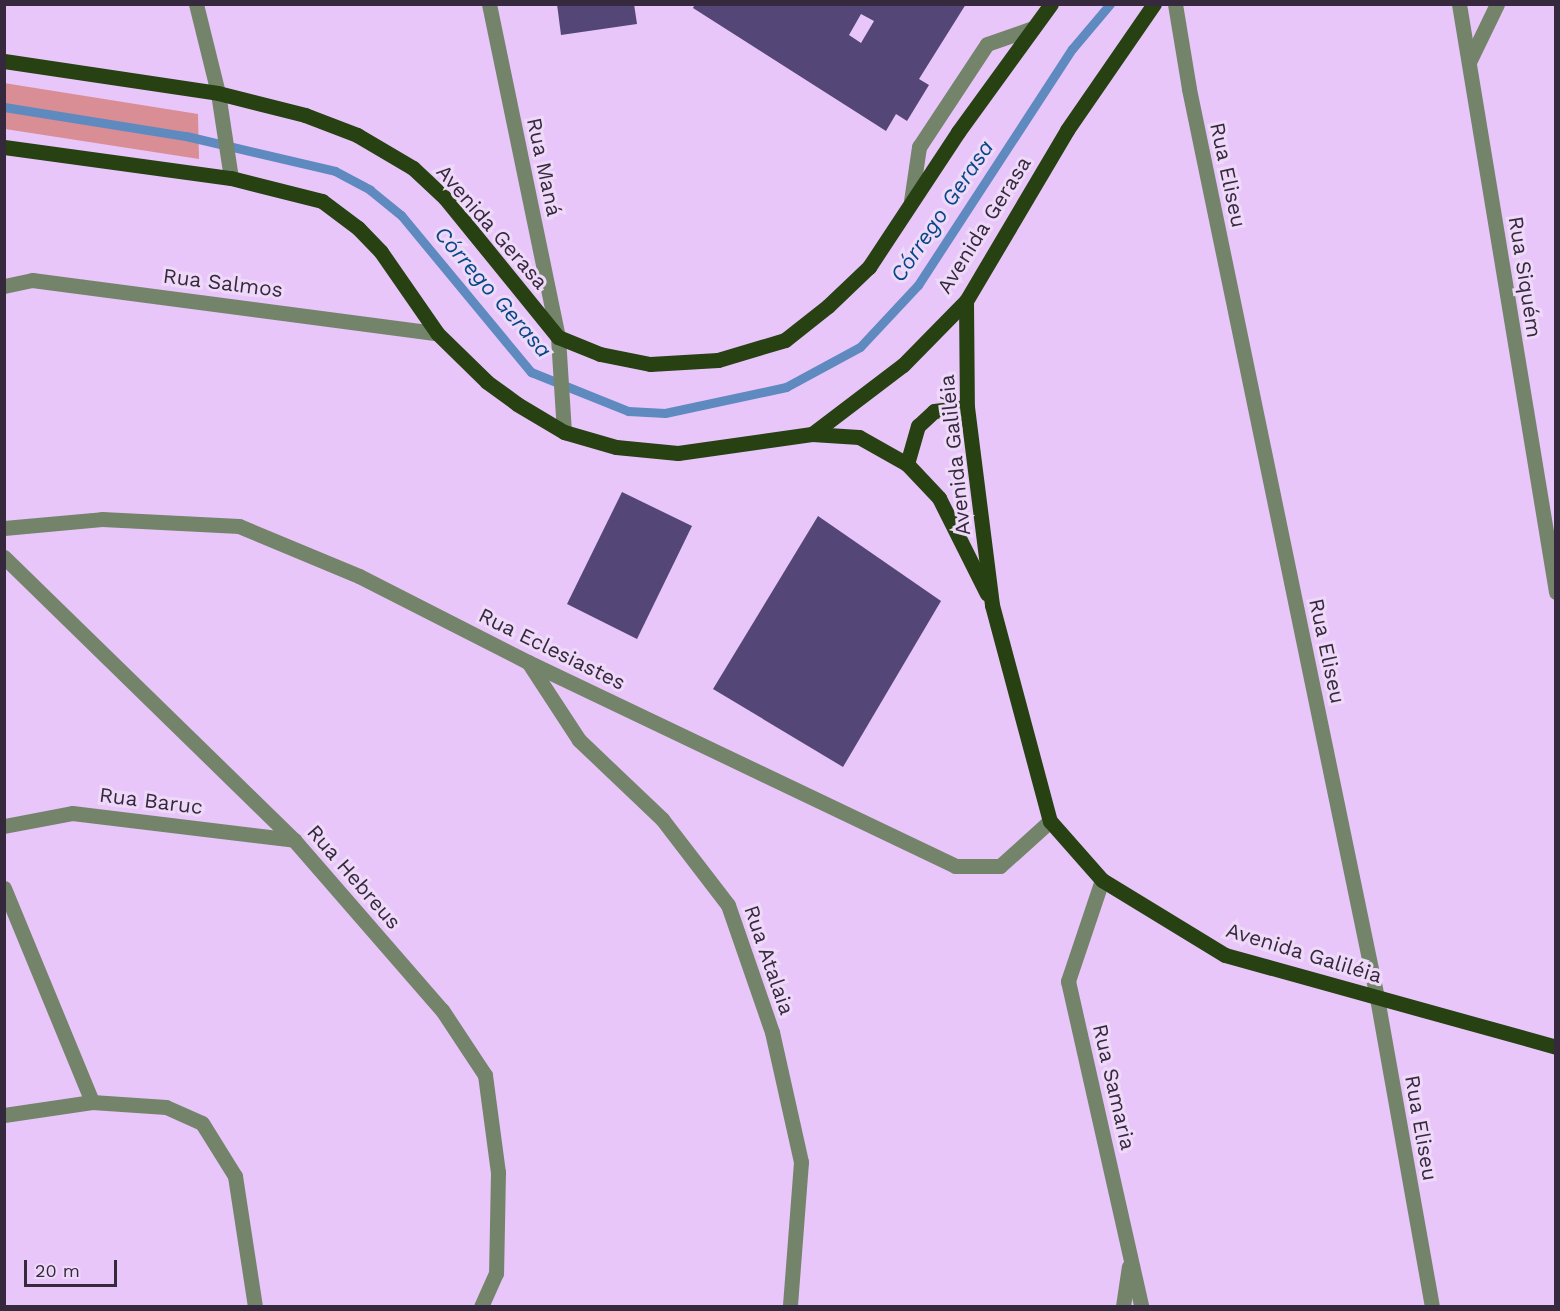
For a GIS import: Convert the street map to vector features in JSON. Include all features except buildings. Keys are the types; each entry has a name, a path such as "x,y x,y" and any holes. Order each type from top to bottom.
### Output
{"main road":[{"name":"Avenida Gerasa","path":"4,61 218,93 305,115 357,135 413,168 445,198 558,337 600,354 650,364 718,360 785,340 828,306 869,267 911,201 1051,4"},
{"name":"Avenida Gerasa","path":"4,147 230,171 322,201 358,228 381,252 437,333 487,382 517,404 564,432 615,447 678,453 812,434 903,365 966,301 1067,130 1154,4"},
{"name":"Avenida Galiléia","path":"966,301 967,407 992,605 1050,821 1102,880 1225,955 1556,1047"},
{"path":"907,464 918,426 934,411 967,407"},
{"name":"Avenida Galiléia","path":"812,434 859,437 907,464 939,498 992,605"}],"street":[{"path":"196,4 218,93 230,171"},
{"name":"Rua Maná","path":"489,4 558,337"},
{"name":"Rua Eliseu","path":"1175,4 1189,89 1377,998 1432,1306"},
{"name":"Rua Siquém","path":"1459,4 1556,592"},
{"path":"1469,62 1497,4"},
{"path":"911,201 919,147 987,44 1033,28"},
{"name":"Rua Salmos","path":"4,286 33,280 437,333"},
{"path":"558,337 564,432"},
{"name":"Rua Eclesiastes","path":"4,528 102,519 240,526 359,576 528,662 955,866 1000,866 1050,821"},
{"name":"Rua Hebreus","path":"4,557 294,840 442,1010 485,1075 498,1184 496,1273 481,1306"},
{"name":"Rua Atalaia","path":"528,662 579,740 662,819 728,905 772,1032 801,1161 790,1306"},
{"name":"Rua Baruc","path":"4,826 72,813 294,840"},
{"name":"Rua Samaria","path":"1102,880 1068,981 1141,1306"},
{"path":"4,888 92,1102"},
{"path":"4,1115 92,1102 166,1107 202,1123 235,1176 255,1306"},
{"path":"1123,1306 1131,1257"}],"shaded area":[{"path":"4,83 198,114 199,159 5,129"}],"waterway":[{"name":"Córrego Gerasa","path":"4,107 186,136 335,171 370,190 401,215 531,372 628,411 665,413 786,387 860,347 918,285 1072,49 1110,4"}]}
